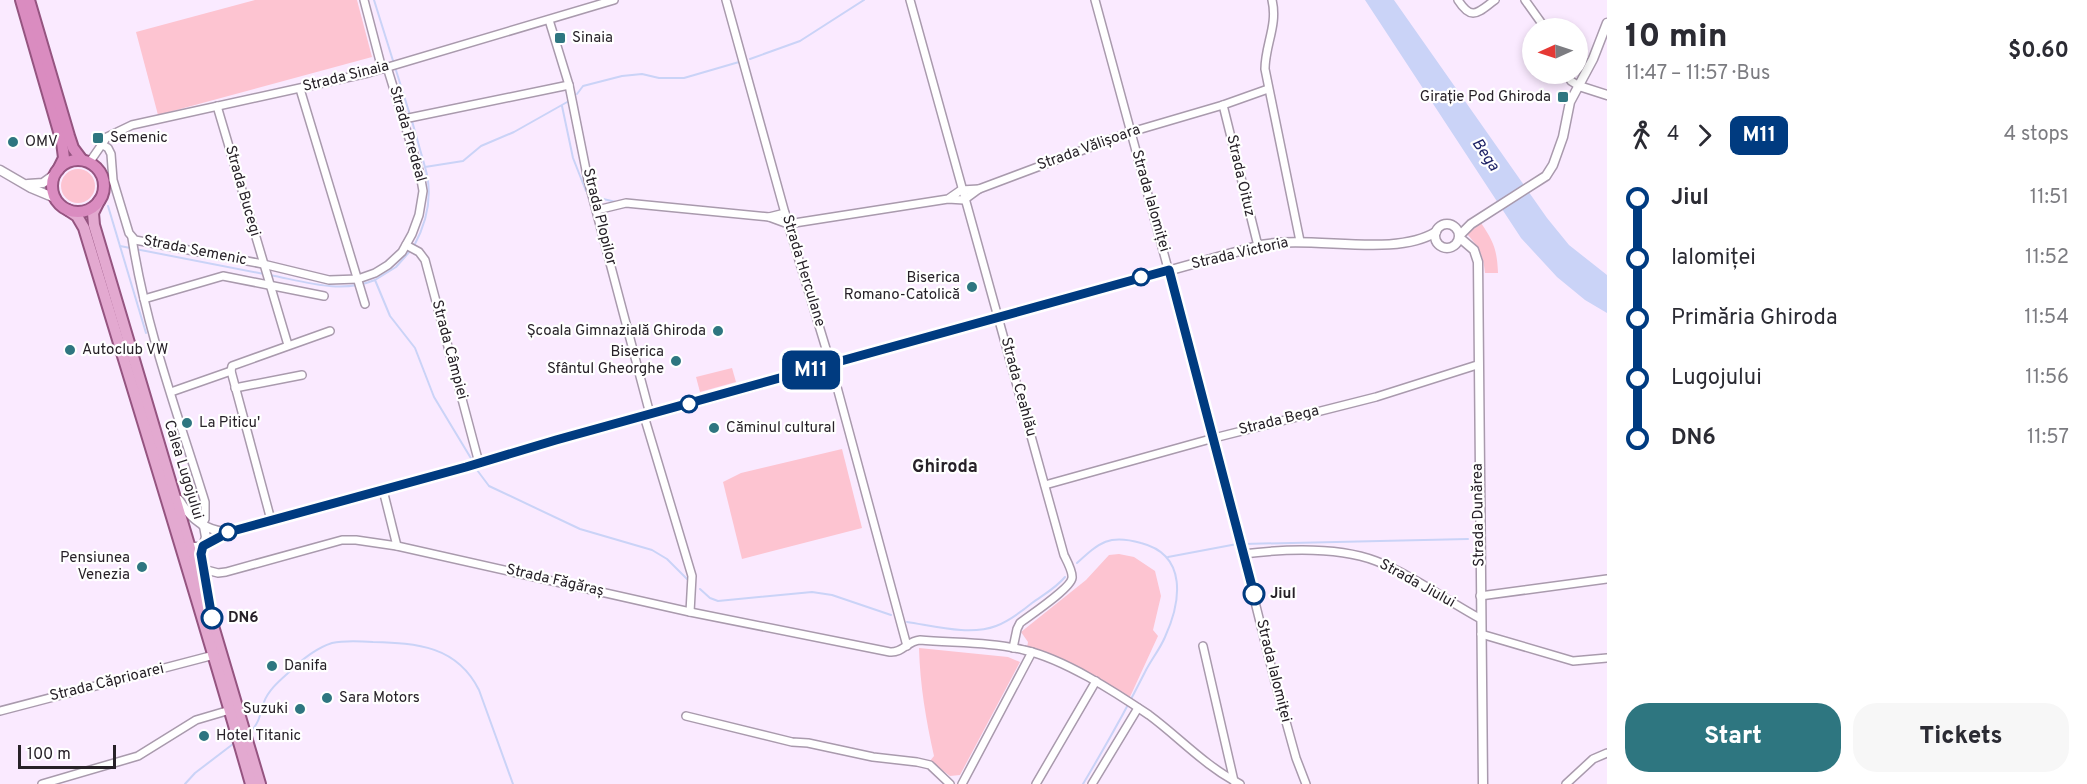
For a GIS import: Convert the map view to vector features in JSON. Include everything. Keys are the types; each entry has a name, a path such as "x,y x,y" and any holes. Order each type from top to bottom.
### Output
{"highway":[{"path":"21,0 62,142 64,158 56,172 52,186 55,198 68,210 79,212 99,201 103,191 102,178 96,168 86,162 73,148 29,0"},
{"path":"56,172 69,162 86,162"}],"main road":[{"name":"Calea Lugojului","path":"99,201 93,213 94,223 260,784"},
{"name":"Calea Lugojului","path":"68,210 77,216 83,225 176,527 251,784"}],"street":[{"name":"Strada Predeal","path":"359,283 388,265 410,247 423,191 405,118 364,0"},
{"name":"Strada Sinaia","path":"86,162 107,136 121,128 387,68 614,0"},
{"name":"Strada Herculane","path":"726,0 786,218 831,365 907,646"},
{"name":"Strada Ceahlău","path":"910,0 1072,580 1020,623 1013,648"},
{"name":"Strada Ialomiței","path":"1095,0 1214,438 1275,682 1306,784"},
{"path":"1272,0 1274,25 1265,59 1268,89 1300,241"},
{"path":"1458,0 1470,14 1475,14 1495,0"},
{"path":"1526,0 1538,18"},
{"name":"Strada Plopilor","path":"549,20 569,85 588,180 647,415 692,576 690,612"},
{"path":"1457,236 1471,224 1540,181 1553,165 1563,136 1570,102 1607,23"},
{"path":"1576,84 1607,95"},
{"path":"405,118 569,85"},
{"path":"300,89 365,304"},
{"name":"Strada Vălișoara","path":"963,195 1131,132 1268,89"},
{"name":"Strada Bucegi","path":"217,105 288,345"},
{"name":"Strada Oituz","path":"1223,105 1258,246"},
{"name":"Strada Semenic","path":"101,144 111,154 113,180 132,238 146,244 264,268 326,280 359,283"},
{"path":"0,170 31,188 55,198"},
{"path":"26,184 43,183 56,172"},
{"path":"597,210 626,203 786,218 948,199 963,195"},
{"path":"769,217 786,218"},
{"name":"Strada Victoria","path":"191,547 203,546 229,532 271,520 1258,246 1300,241 1394,244 1422,240 1446,224 1457,236 1444,248 1422,240"},
{"path":"1436,232 1438,244"},
{"name":"Strada Dunărea","path":"1457,236 1472,248 1478,262 1477,365 1483,784"},
{"path":"132,238 151,329 205,502 203,526 206,537 201,554 209,610"},
{"name":"Strada Câmpiei","path":"410,247 425,260 479,463"},
{"path":"144,299 223,276 269,282 324,296"},
{"path":"171,392 288,345 330,331"},
{"name":"Strada Bega","path":"1045,485 1376,396 1477,365"},
{"path":"231,369 271,520"},
{"path":"235,388 302,375"},
{"path":"383,490 397,546"},
{"path":"174,493 188,513 203,526"},
{"name":"Strada Victoria","path":"203,526 229,532"},
{"path":"176,527 184,542 191,547"},
{"name":"Strada Făgăraș","path":"203,569 218,573 226,572 342,540 356,540 397,546 690,612 891,652 900,651 910,642 920,640 1013,648 1032,652 1096,681 1158,722 1207,764 1237,783"},
{"name":"Strada Jiului","path":"1241,548 1301,550 1365,558 1393,569 1481,620"},
{"path":"1480,596 1607,579"},
{"path":"1481,634 1574,661 1607,658"},
{"path":"1203,646 1237,783"},
{"path":"962,784 1032,652"},
{"name":"Strada Căprioarei","path":"0,711 214,655"},
{"path":"1036,784 1096,681"},
{"path":"1092,784 1136,707"},
{"path":"42,784 138,756 196,720 230,710"},
{"path":"686,716 792,742 923,763 939,772 950,784"},
{"path":"1566,784 1593,759 1607,753"}],"shaded area":[{"path":"255,0 357,0 372,57 158,115 136,32"},
{"path":"78,169 90,174 95,186 90,198 78,203 66,198 61,186 66,174"},
{"path":"1481,223 1494,246 1498,273 1485,273 1480,252 1467,234"},
{"path":"732,368 736,382 700,392 696,377"},
{"path":"842,449 862,528 742,559 723,482 741,473"},
{"path":"1109,555 1134,557 1155,571 1161,596 1153,630 1158,636 1129,699 1027,648 1028,642 1021,632 1086,580"},
{"path":"919,648 1008,657 1020,662 960,775 950,776 930,761 934,756 924,702"}],"water":[{"name":"Bega","path":"1365,0 1394,0 1547,218 1569,245 1607,275 1607,313 1585,300 1557,277 1521,238"}],"waterway":[{"path":"374,0 410,115"},
{"path":"750,59 800,41 864,0"},
{"path":"577,94 583,86 622,76 642,74 659,78 684,78 739,62"},
{"path":"414,246 427,208 428,187 425,167 463,161 481,146 514,132 569,101"},
{"path":"562,106 573,158 586,191"},
{"path":"412,121 425,167"},
{"path":"599,198 616,202"},
{"path":"108,206 146,333"},
{"path":"120,246 264,274"},
{"path":"411,250 396,267 375,280 390,316 415,348 434,397 472,460"},
{"path":"270,275 336,286 349,286 375,280"},
{"path":"477,470 489,486 580,529 652,550 667,559 687,579"},
{"path":"1243,544 1468,539"},
{"path":"1077,563 1099,545 1113,540 1130,540 1156,549 1167,558 1177,581 1175,609 1163,641 1083,784"},
{"path":"1168,557 1237,544"},
{"path":"907,622 940,628 986,629 1006,622 1054,588 1065,577"},
{"path":"700,589 710,598 718,601 812,592 832,595 891,615"},
{"path":"251,731 258,721 264,702 271,690 297,665 320,648 332,643 347,641 420,646 447,656 470,675 479,690 513,784"},
{"path":"185,784 195,773 233,744"}],"bus line":[{"name":"M11","path":"212,618 201,554 203,546 229,532 1169,270 1254,594"}],"place":[{"name":"Sinaia","path":"560,38"},
{"name":"Girație Pod Ghiroda","path":"1563,97"},
{"name":"Semenic","path":"98,138"},
{"name":"OMV","path":"13,142"},
{"name":"Biserica Romano-Catolică","path":"972,287"},
{"name":"Școala Gimnazială Ghiroda","path":"718,331"},
{"name":"Autoclub VW","path":"70,350"},
{"name":"Biserica Sfântul Gheorghe","path":"676,361"},
{"name":"La Piticu'","path":"187,423"},
{"name":"Căminul cultural","path":"714,428"},
{"name":"Pensiunea Venezia","path":"142,567"},
{"name":"Jiul","path":"1254,594"},
{"name":"DN6","path":"212,618"},
{"name":"Danifa","path":"272,666"},
{"name":"Sara Motors","path":"327,698"},
{"name":"Suzuki","path":"300,709"},
{"name":"Hotel Titanic","path":"204,736"}],"district":[{"name":"Ghiroda","path":"945,467"}]}
